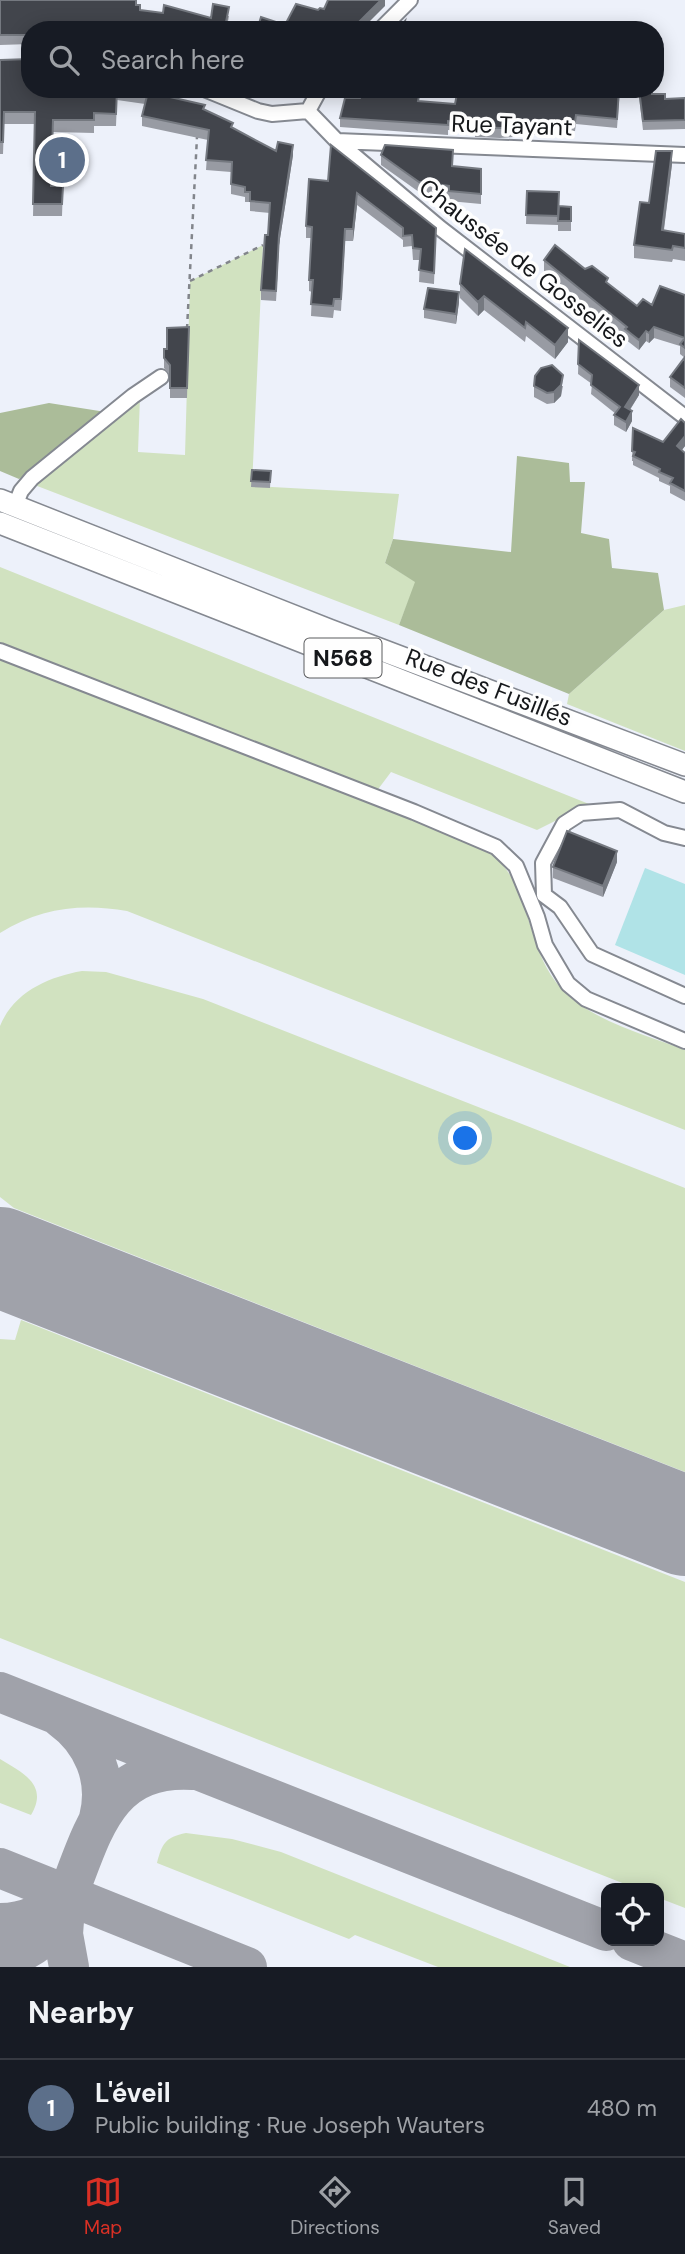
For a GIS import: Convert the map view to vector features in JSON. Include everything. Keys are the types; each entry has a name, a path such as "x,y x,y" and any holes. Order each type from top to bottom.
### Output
{"highway":[{"name":"Rue des Fusillés","path":"8,503 329,630 685,765"},
{"name":"Rue des Fusillés","path":"0,523 685,792"}],"street":[{"path":"388,21 404,3"},
{"path":"226,98 272,114 308,111 315,98"},
{"name":"Chaussée de Gosselies","path":"308,111 337,141 440,228 685,417"},
{"name":"Rue Tayant","path":"337,141 685,155"},
{"path":"8,503 32,478 133,396 161,377"},
{"path":"0,651 414,812 496,847 516,866 537,898 560,907 592,954 685,996"},
{"path":"685,838 664,833 620,810 581,813 564,824 543,863 537,898 545,945 568,984 586,999 685,1041"}],"path":[{"path":"187,331 197,136"},
{"path":"190,281 262,244"}],"green space":[{"path":"263,245 252,486 399,494 393,539 385,563 416,582 399,625 19,479 140,397 138,452 185,455 190,281"},
{"path":"49,403 112,413 19,479 0,471 0,413"},
{"path":"517,456 569,463 570,482 585,482 581,533 609,539 612,568 658,573 664,610 569,694 399,625 415,582 385,563 393,539 511,552"},
{"path":"0,567 589,804 537,830 391,772 373,796 0,651"},
{"path":"685,605 685,751 567,704 569,694 664,610"},
{"path":"0,659 482,846 499,860 511,877 540,953 561,988 602,1018 685,1050 685,1130 127,911 93,908 61,910 30,918 0,933"},
{"path":"82,971 106,972 203,999 685,1188 685,1472 14,1208 0,1197 0,1026 6,1014 23,995 57,977"},
{"path":"21,1320 685,1582 685,1908 664,1900 664,1883 622,1883 0,1638 0,1339 15,1340"},
{"path":"0,1759 25,1775 35,1788 36,1805 31,1815 0,1803"},
{"path":"186,1833 232,1839 281,1852 570,1967 438,1967 355,1935 349,1939 157,1863 166,1842"}],"water":[{"path":"645,868 685,884 685,975 615,945"}],"building":[{"path":"0,0 136,0 140,10 163,13 164,5 211,18 213,4 229,7 226,21 21,21 21,35 0,35"},
{"path":"328,0 381,0 360,21 287,21 296,4 324,9"},
{"path":"21,59 21,98 117,98 116,114 94,113 94,120 53,120 51,186 63,186 62,204 33,204 35,112 4,112 3,142 0,142 0,60"},
{"path":"665,94 665,99 685,98 685,120 643,121 640,98 664,98"},
{"path":"146,98 174,98 205,105 203,109 233,123 231,127 276,151 278,142 293,145 279,235 276,291 261,290 270,203 250,201 250,192 245,192 245,187 231,184 232,162 206,160 209,130 142,116"},
{"path":"345,98 419,98 418,101 455,104 456,98 618,98 617,119 576,115 575,122 568,122 568,126 514,125 513,128 500,128 475,127 475,124 448,121 448,125 340,118"},
{"path":"331,145 436,228 434,273 419,270 421,249 413,248 412,235 403,236 403,228 357,193 353,229 345,229 341,299 334,299 333,306 311,304 313,280 309,280 312,227 306,226 309,179 328,181"},
{"path":"385,145 453,150 452,166 481,169 481,194 449,191 449,186 419,182 381,155"},
{"path":"656,151 672,151 662,230 685,234 685,248 673,246 672,250 634,245 640,202 649,203"},
{"path":"527,191 559,192 558,216 526,215"},
{"path":"559,206 571,207 571,221 558,221"},
{"path":"555,245 585,269 592,266 608,278 606,282 637,306 643,299 652,305 660,286 685,295 685,338 654,327 649,333 646,331 639,340 625,329 627,327 544,260"},
{"path":"465,249 568,328 555,345 526,322 525,328 484,296 478,302 460,284"},
{"path":"428,288 459,292 456,314 424,309"},
{"path":"189,327 187,388 170,388 170,365 164,358 167,328"},
{"path":"579,340 639,385 625,407 632,411 626,422 614,415 620,407 591,385 592,375 578,364"},
{"path":"685,357 685,388 670,377"},
{"path":"552,365 563,375 561,385 554,392 547,393 534,386 535,376 541,368"},
{"path":"681,419 685,423 685,436 677,446 685,453 685,491 670,483 673,478 659,472 660,469 633,456 635,452 632,451 633,428 663,442"},
{"path":"252,470 271,471 270,482 251,481"},
{"path":"567,831 617,851 603,886 553,867"}],"taxiway":[{"path":"0,1265 40,1274 71,1285"},
{"path":"0,1692 601,1929"},
{"path":"61,1718 82,1738 96,1762 102,1789 99,1818"},
{"path":"0,1959 34,1945 53,1926 97,1824 123,1789 142,1778 165,1771 193,1770"},
{"path":"0,1868 247,1967"},
{"path":"0,1923 36,1916 52,1906 65,1893"},
{"path":"65,1907 63,1934 69,1967"},
{"path":"645,1946 685,1962"}],"runway":[{"path":"0,1257 685,1526"}],"place":[{"name":"L'éveil","path":"62,160"}]}
